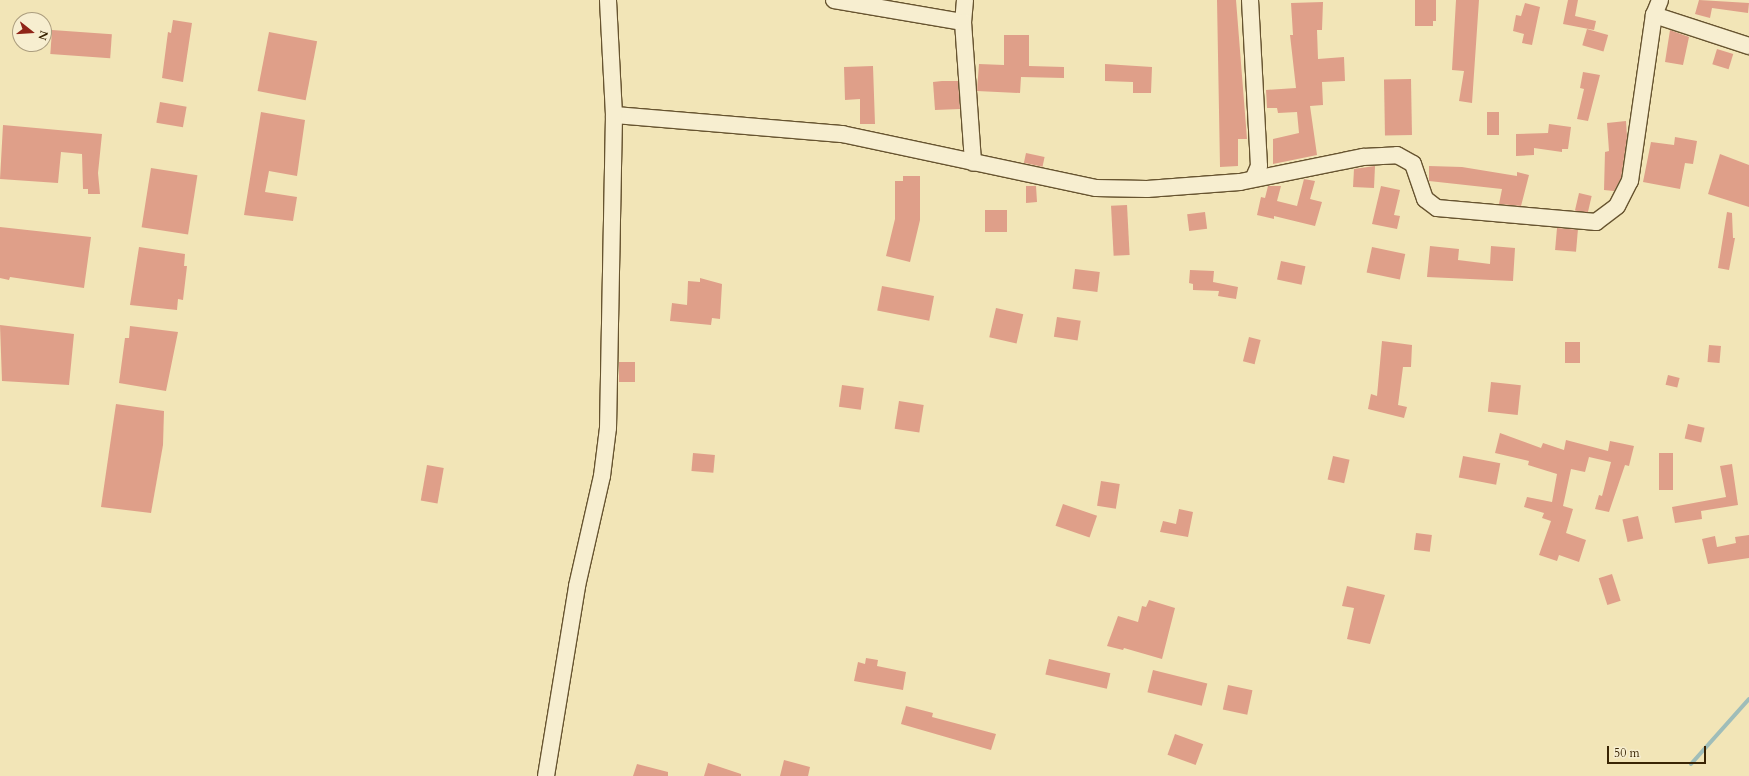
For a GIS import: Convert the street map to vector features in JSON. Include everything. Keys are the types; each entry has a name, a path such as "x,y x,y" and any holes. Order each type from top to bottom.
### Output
{"street":[{"path":"546,776 577,586 602,476 608,428 614,116 608,0"},
{"path":"834,0 963,22"},
{"path":"965,0 963,22 973,163"},
{"path":"1250,0 1259,166 1254,177"},
{"path":"614,116 842,134 1096,188 1147,189 1240,182 1254,177 1363,157 1397,155 1413,164 1425,199 1436,208 1596,222 1617,206 1630,181 1657,7 1749,46"}],"building":[{"path":"1217,0 1236,0 1247,139 1238,139 1238,166 1220,167"},
{"path":"1415,0 1436,0 1436,21 1433,21 1433,26 1415,26"},
{"path":"1456,0 1479,0 1472,103 1459,101 1464,71 1452,70"},
{"path":"1568,0 1578,0 1575,16 1596,21 1594,30 1563,24"},
{"path":"1699,0 1749,3 1748,13 1712,8 1710,18 1695,14"},
{"path":"1323,2 1322,30 1317,30 1318,59 1344,57 1345,81 1322,82 1323,105 1310,106 1317,155 1273,164 1273,139 1299,133 1297,112 1278,113 1277,108 1267,108 1266,90 1296,88 1290,35 1293,35 1291,3"},
{"path":"1525,3 1540,7 1532,45 1522,43 1524,34 1513,31 1516,15 1521,16"},
{"path":"173,20 192,23 183,82 162,78 168,32 171,33"},
{"path":"1587,29 1608,35 1603,51 1582,45"},
{"path":"52,30 112,34 110,58 50,54 52,52"},
{"path":"1670,30 1689,37 1683,65 1665,62"},
{"path":"269,32 317,41 306,100 258,91"},
{"path":"1004,35 1029,35 1029,66 1064,67 1064,78 1021,77 1020,93 977,91 979,64 1004,65"},
{"path":"1717,49 1733,54 1729,69 1712,64"},
{"path":"1105,64 1152,67 1151,93 1133,93 1133,82 1105,81"},
{"path":"873,66 875,124 860,124 860,99 845,100 844,67"},
{"path":"1583,72 1600,75 1588,121 1577,119 1584,89 1580,88"},
{"path":"1384,79 1411,79 1412,135 1385,135"},
{"path":"958,81 960,109 935,110 933,82"},
{"path":"160,102 187,107 183,127 156,123"},
{"path":"261,112 305,120 297,176 269,171 265,192 297,197 293,221 244,215"},
{"path":"1487,112 1499,112 1499,135 1487,135"},
{"path":"1626,121 1627,137 1621,178 1614,191 1604,190 1605,152 1609,151 1607,123"},
{"path":"1549,124 1571,127 1568,149 1562,149 1562,152 1534,148 1534,155 1516,156 1516,134 1548,133"},
{"path":"3,125 102,134 98,173 100,194 88,194 88,189 83,189 82,154 61,152 58,183 0,179"},
{"path":"1675,137 1697,141 1693,164 1685,163 1680,189 1643,182 1651,142 1674,145"},
{"path":"1026,153 1045,157 1043,167 1024,163"},
{"path":"1720,154 1749,165 1749,207 1708,194"},
{"path":"1375,166 1374,188 1353,187 1354,169"},
{"path":"1429,166 1462,167 1517,176 1517,172 1529,175 1521,206 1499,204 1502,189 1429,181"},
{"path":"151,168 197,175 188,235 142,227"},
{"path":"903,176 920,176 920,220 910,262 886,256 895,219 895,181 903,181"},
{"path":"1304,179 1315,181 1310,199 1322,202 1315,226 1274,216 1274,219 1257,215 1261,197 1265,198 1268,186 1281,186 1277,201 1297,206"},
{"path":"1026,186 1036,186 1037,202 1026,203"},
{"path":"1381,186 1400,190 1394,215 1400,216 1397,229 1372,224"},
{"path":"1579,193 1592,196 1588,213 1575,211"},
{"path":"1127,205 1130,255 1114,256 1111,206"},
{"path":"985,210 1007,210 1007,232 985,232"},
{"path":"1205,212 1207,229 1189,231 1187,214"},
{"path":"1727,212 1732,213 1733,238 1735,238 1729,270 1718,268"},
{"path":"0,227 91,237 84,288 10,277 9,280 0,278"},
{"path":"1557,228 1578,230 1576,252 1555,250"},
{"path":"1430,246 1459,249 1458,260 1490,264 1491,246 1515,248 1513,281 1427,277"},
{"path":"139,247 185,254 184,266 187,266 183,300 178,299 177,310 130,305"},
{"path":"1372,247 1405,254 1400,280 1367,272"},
{"path":"1281,261 1305,266 1302,285 1277,280"},
{"path":"1075,269 1100,272 1097,292 1073,289"},
{"path":"1190,270 1214,271 1213,282 1238,287 1236,299 1218,296 1219,291 1193,290 1193,284 1189,283"},
{"path":"700,278 722,284 720,319 712,318 711,325 670,321 672,303 687,305 688,281 700,282"},
{"path":"882,286 934,296 929,321 877,311"},
{"path":"996,308 1023,314 1017,344 989,337"},
{"path":"1057,317 1081,321 1078,341 1054,337"},
{"path":"0,325 74,334 69,385 2,381"},
{"path":"130,326 178,332 166,391 119,383 125,338 129,338"},
{"path":"1249,337 1261,340 1255,364 1243,361"},
{"path":"1382,341 1412,345 1411,367 1403,367 1398,405 1407,407 1404,418 1368,409 1371,394 1377,396"},
{"path":"1565,342 1580,342 1580,363 1565,363"},
{"path":"1709,345 1721,346 1719,363 1708,362"},
{"path":"619,362 635,362 635,382 619,382"},
{"path":"1668,375 1680,378 1677,388 1666,385"},
{"path":"1491,382 1521,385 1518,415 1488,412"},
{"path":"842,385 864,388 861,410 839,407"},
{"path":"899,401 924,405 919,433 895,429"},
{"path":"116,404 164,411 163,445 151,513 101,507"},
{"path":"1688,424 1705,428 1701,442 1685,439"},
{"path":"1500,433 1541,448 1543,443 1564,450 1566,440 1608,451 1610,441 1634,446 1629,466 1625,465 1609,512 1595,509 1599,495 1602,496 1611,462 1589,457 1585,472 1571,469 1563,506 1573,509 1566,533 1586,540 1579,562 1559,555 1557,561 1539,555 1551,521 1542,518 1544,513 1524,507 1527,497 1552,502 1557,474 1528,465 1529,461 1495,453"},
{"path":"693,453 715,455 713,473 691,471"},
{"path":"1659,453 1673,453 1673,490 1659,490"},
{"path":"1333,456 1350,460 1344,483 1328,479"},
{"path":"1463,456 1500,463 1496,485 1459,478"},
{"path":"1732,464 1738,505 1701,511 1702,519 1675,523 1672,507 1726,497 1720,466"},
{"path":"427,465 444,468 437,503 421,500"},
{"path":"1101,481 1120,484 1116,509 1097,506"},
{"path":"1063,504 1097,516 1090,537 1056,526"},
{"path":"1179,509 1193,512 1188,537 1160,532 1163,521 1176,524"},
{"path":"1638,516 1643,538 1628,542 1622,520"},
{"path":"1416,533 1432,535 1430,552 1414,550"},
{"path":"1749,535 1749,558 1708,564 1702,539 1715,536 1717,547 1736,543 1735,537"},
{"path":"1612,574 1621,601 1607,605 1599,578"},
{"path":"1347,586 1385,595 1370,644 1347,639 1354,608 1342,606"},
{"path":"1149,600 1175,608 1162,659 1124,648 1123,650 1107,646 1118,616 1138,622 1142,606 1146,607"},
{"path":"866,658 878,660 877,666 906,672 903,690 854,681 858,662 865,664"},
{"path":"1049,659 1110,673 1107,689 1045,675"},
{"path":"1153,670 1207,684 1202,706 1147,692"},
{"path":"1228,685 1252,690 1247,715 1223,709"},
{"path":"906,706 933,713 932,717 996,734 991,750 901,724"},
{"path":"1175,734 1203,744 1196,765 1167,755"},
{"path":"784,760 810,767 808,776 780,776"},
{"path":"708,763 741,774 741,776 704,776"},
{"path":"637,764 668,772 668,776 633,776"}],"waterway":[{"path":"1691,764 1749,699"}]}
